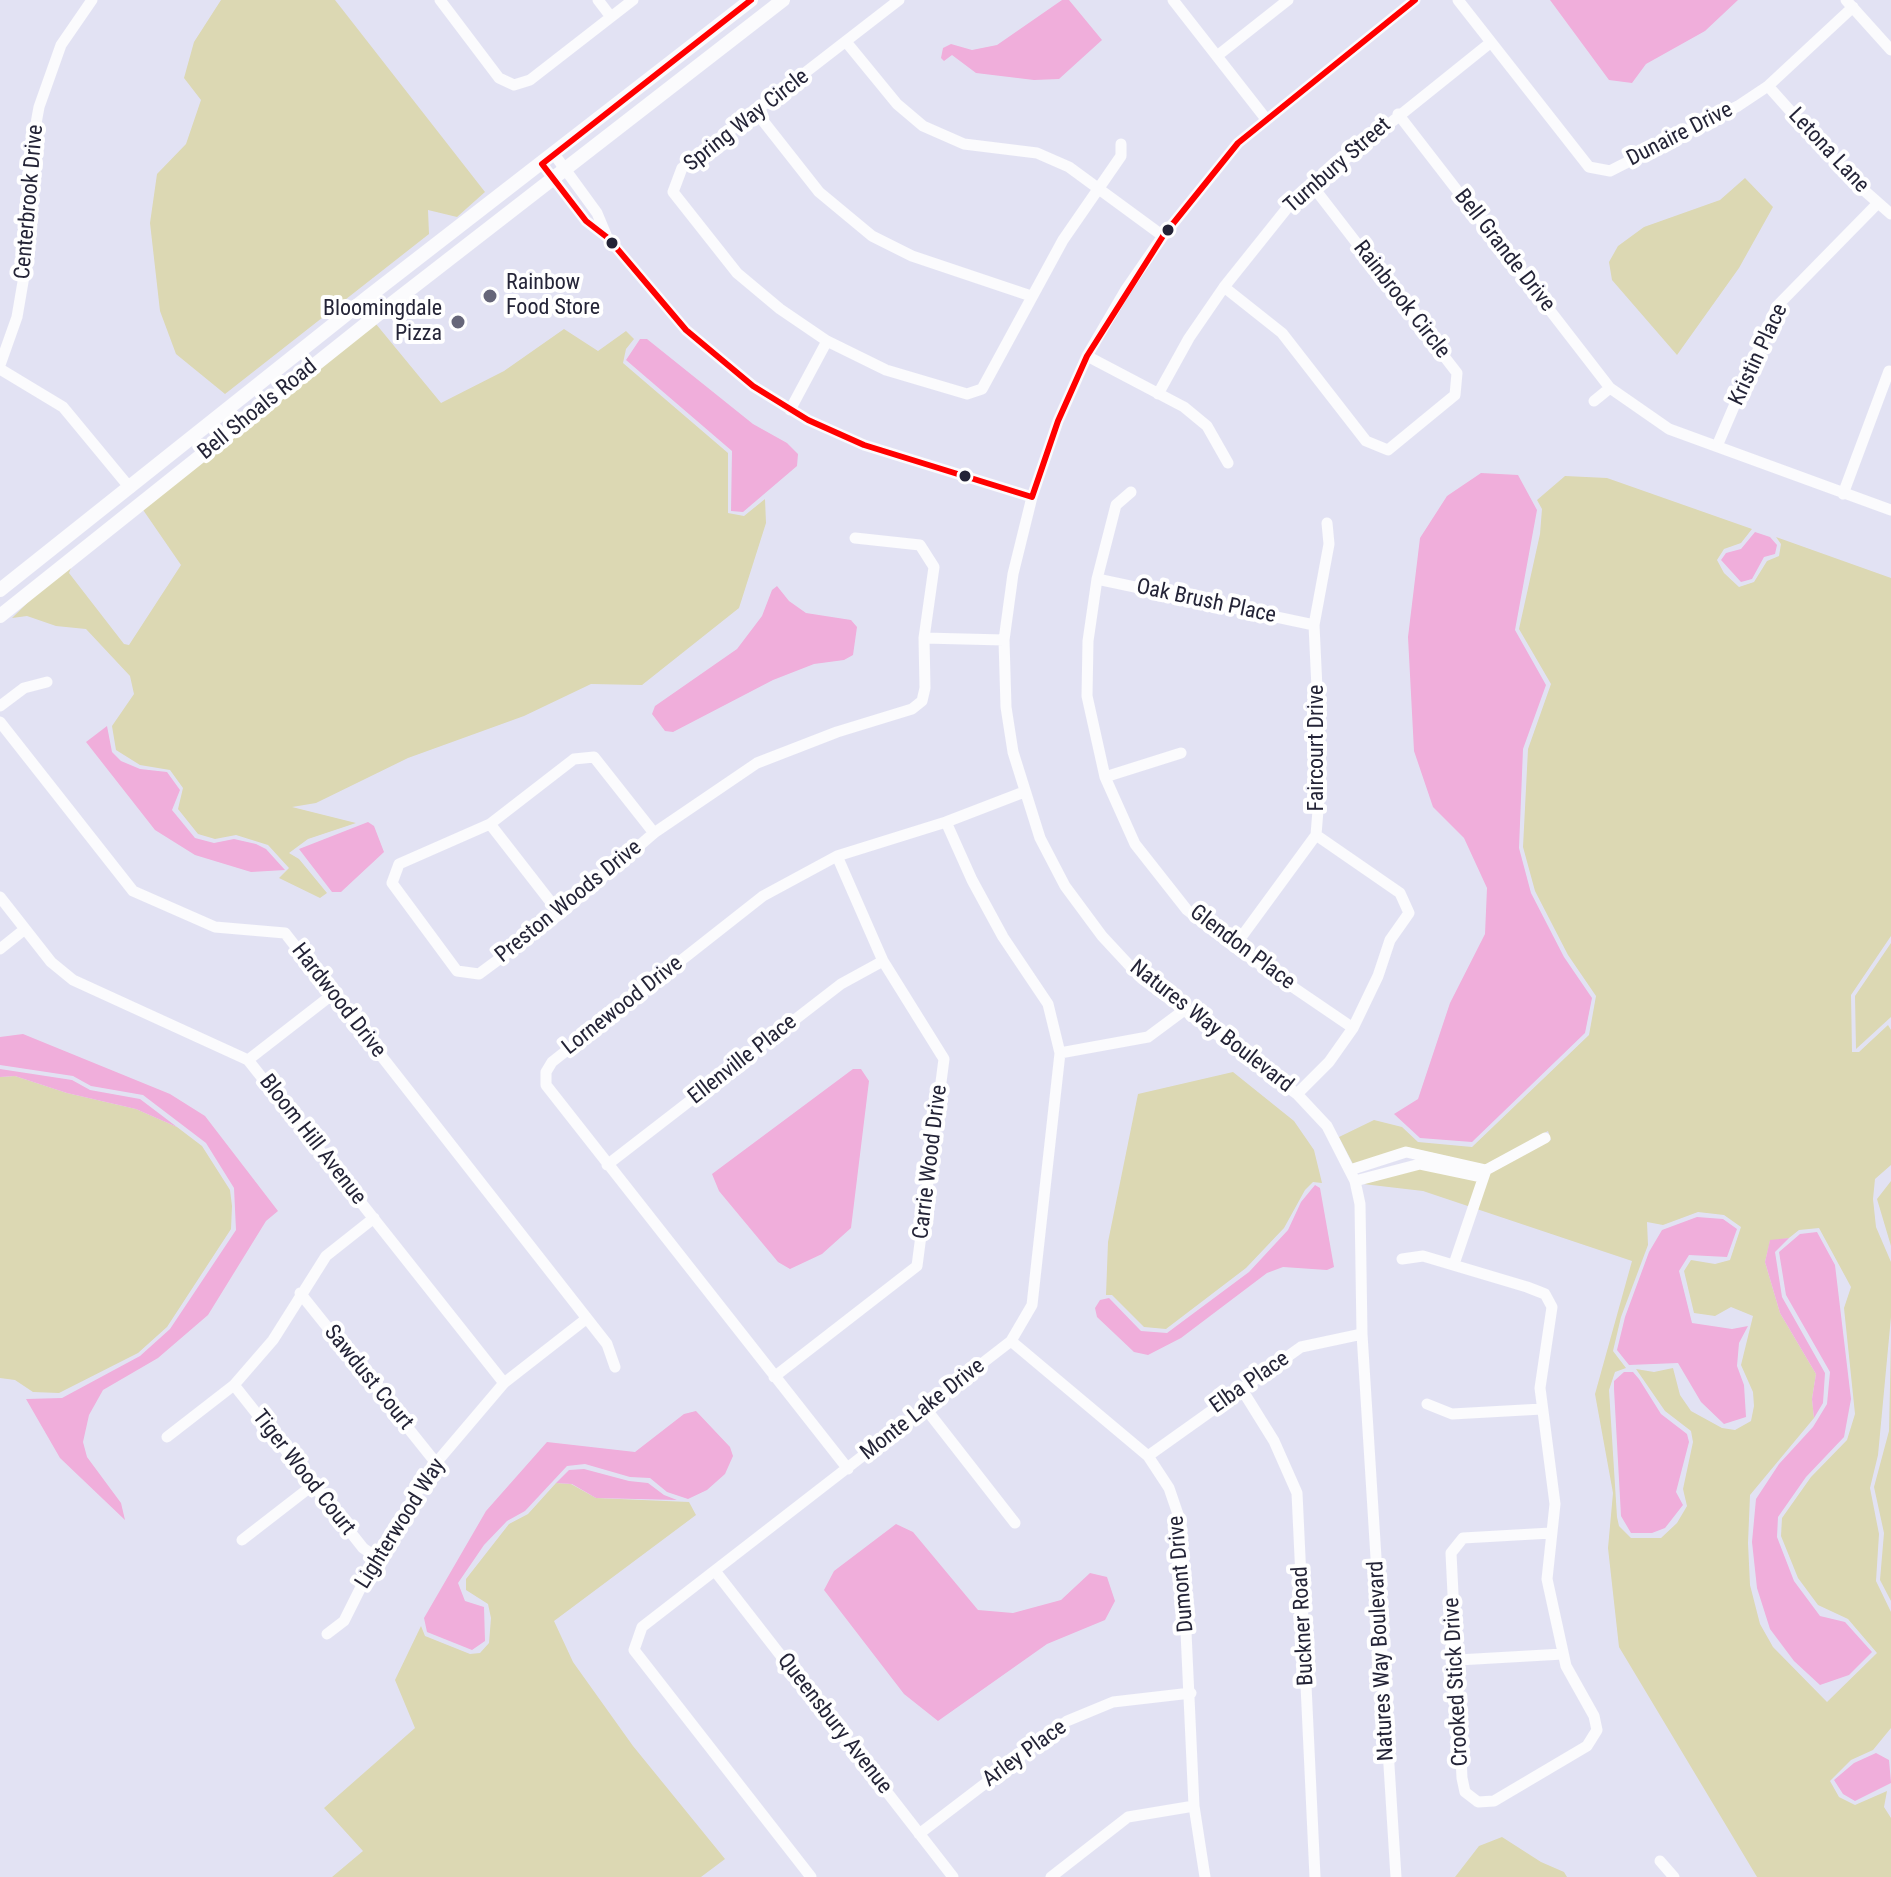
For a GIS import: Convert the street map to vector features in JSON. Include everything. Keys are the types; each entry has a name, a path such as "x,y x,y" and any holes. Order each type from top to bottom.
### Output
{"main road":[{"name":"Bell Shoals Road","path":"0,590 368,297 474,218 751,0"},
{"name":"Bell Shoals Road","path":"0,616 783,0"}],"street":[{"name":"Centerbrook Drive","path":"0,367 17,317 24,276 29,162 39,107 61,45 92,0"},
{"path":"440,0 499,78 514,85 530,80 633,0"},
{"path":"598,0 611,17"},
{"name":"Spring Way Circle","path":"899,0 682,168 673,192 737,273 780,309 827,341 886,370 967,394 982,389 1031,296 1121,156 1121,144"},
{"path":"1173,0 1266,119"},
{"path":"1217,56 1288,0"},
{"name":"Natures Way Boulevard","path":"1396,1877 1362,1334 1360,1204 1352,1176 1327,1126 1297,1094 1141,978 1102,936 1065,886 1040,838 1024,792 1006,707 1004,640 1013,574 1032,497 1058,421 1087,356 1163,236 1221,163 1266,119 1415,0"},
{"name":"Dunaire Drive","path":"1458,0 1589,167 1610,171 1738,106 1768,86 1850,4"},
{"path":"1850,4 1891,50"},
{"path":"847,43 897,104 923,126 964,144 1037,153 1069,167 1163,236"},
{"name":"Turnbury Street","path":"1158,394 1189,338 1224,287 1292,202 1490,43"},
{"name":"Letona Lane","path":"1768,86 1891,214"},
{"path":"756,112 819,192 872,236 912,256 1031,296"},
{"name":"Bell Grande Drive","path":"1398,114 1610,388 1669,429 1891,510"},
{"path":"554,154 559,174 586,221 608,238 665,308 707,350 790,410 864,445 1032,497"},
{"path":"542,164 559,174"},
{"name":"Rainbrook Circle","path":"1224,287 1282,333 1366,441 1388,450 1455,395 1457,373 1311,184"},
{"name":"Kristin Place","path":"1717,446 1777,306 1878,203"},
{"path":"790,410 827,341"},
{"path":"1087,356 1184,407 1207,426 1228,463"},
{"path":"0,367 63,407 130,488"},
{"path":"1843,494 1889,371"},
{"path":"1594,401 1610,388"},
{"name":"Glendon Place","path":"1131,492 1116,505 1097,579 1088,641 1087,696 1105,777 1135,844 1187,910 1234,947 1353,1028"},
{"name":"Faircourt Drive","path":"1234,947 1316,835 1321,773 1314,625 1329,544 1327,523"},
{"name":"Preston Woods Drive","path":"654,833 594,757 574,759 490,824 399,864 392,883 457,971 479,974 560,914 654,833 757,763 837,732 912,709 922,701 925,688 924,638 934,567 920,545 855,538"},
{"name":"Oak Brush Place","path":"1097,579 1314,625"},
{"path":"924,638 1004,640"},
{"path":"0,706 24,688 47,682"},
{"name":"Hardwood Drive","path":"0,722 133,891 215,927 285,933 607,1344 615,1367"},
{"path":"1105,777 1181,753"},
{"name":"Lornewood Drive","path":"848,1469 546,1085 546,1072 552,1062 763,896 837,856 946,822 1024,792"},
{"name":"Monte Lake Drive","path":"811,1877 634,1650 642,1627 1011,1341 1032,1305 1060,1053 1048,1004 1003,937 972,880 946,822"},
{"path":"490,824 560,914"},
{"path":"1297,1094 1329,1062 1353,1028 1378,976 1390,940 1409,913 1400,893 1316,835"},
{"name":"Carrie Wood Drive","path":"774,1377 917,1266 944,1059 883,961 837,856"},
{"name":"Bloom Hill Avenue","path":"0,897 51,962 73,980 248,1060 504,1383"},
{"path":"0,949 25,929"},
{"name":"Ellenville Place","path":"607,1165 841,984 883,961"},
{"path":"248,1060 333,994"},
{"path":"1060,1053 1148,1037 1183,1011"},
{"path":"1352,1176 1420,1164 1484,1174 1545,1138"},
{"path":"1352,1176 1380,1158 1418,1152 1484,1174"},
{"path":"1380,1158 1385,1172"},
{"path":"1454,1264 1484,1174"},
{"path":"167,1437 234,1385 273,1340 326,1256 374,1218"},
{"name":"Crooked Stick Drive","path":"1402,1259 1423,1256 1541,1291 1548,1298 1552,1312 1540,1388 1555,1504 1547,1579 1569,1674 1596,1721 1594,1739 1486,1803 1470,1798 1463,1787 1450,1558 1455,1545 1463,1538 1551,1533"},
{"name":"Sawdust Court","path":"300,1293 436,1463"},
{"name":"Lighterwood Way","path":"327,1634 344,1621 376,1557 436,1463 504,1383 586,1319"},
{"name":"Elba Place","path":"1148,1456 1301,1347 1362,1334"},
{"name":"Dumont Drive","path":"1011,1341 1148,1456 1169,1488 1181,1523 1194,1806 1205,1877"},
{"name":"Tiger Wood Court","path":"234,1385 363,1548 376,1557"},
{"name":"Buckner Road","path":"1241,1388 1274,1441 1297,1493 1315,1877"},
{"path":"1427,1404 1452,1414 1542,1409"},
{"path":"926,1409 1015,1523"},
{"path":"242,1540 313,1485"},
{"name":"Queensbury Avenue","path":"715,1571 953,1877"},
{"path":"1458,1660 1563,1654"},
{"name":"Arley Place","path":"919,1834 1067,1721 1113,1702 1191,1693"},
{"path":"1051,1877 1128,1817 1194,1806"},
{"path":"1660,1861 1674,1877"}],"shaded area":[{"path":"221,0 335,0 485,192 457,217 428,210 429,234 225,394 176,354 160,311 150,223 157,174 186,144 201,100 184,78 194,42"},
{"path":"1062,0 1069,0 1102,40 1059,79 1034,80 976,73 952,55 944,61 941,58 943,48 951,44 972,50 997,45"},
{"path":"1550,0 1738,0 1705,31 1646,64 1632,83 1609,80"},
{"path":"1745,178 1773,207 1739,268 1677,355 1612,280 1609,262 1618,246 1644,227 1720,200"},
{"path":"376,324 441,403 504,371 564,329 598,351 626,331 634,339 626,349 623,363 728,453 728,513 744,516 765,499 766,523 739,608 642,685 591,684 524,716 408,758 316,803 292,807 356,823 308,839 289,853 299,859 327,893 320,898 279,878 289,868 268,845 236,835 215,839 198,834 178,809 183,788 170,770 140,765 116,750 112,726 134,694 130,676 86,629 56,626 27,616 12,618 76,555 69,573 124,644 129,645 181,565 139,504"},
{"path":"640,339 647,339 753,424 787,443 798,454 797,466 743,512 731,511 732,451 626,360"},
{"path":"1481,473 1518,475 1537,510 1515,630 1546,685 1523,749 1519,848 1531,893 1564,957 1592,998 1585,1033 1472,1142 1420,1138 1394,1114 1418,1099 1450,1003 1485,934 1487,888 1464,838 1433,807 1414,751 1408,637 1420,538 1447,496"},
{"path":"1565,476 1607,478 1752,529 1741,543 1724,549 1717,560 1724,573 1739,587 1754,582 1767,561 1779,556 1781,544 1776,537 1891,578 1891,936 1851,995 1852,1052 1859,1052 1888,1025 1891,1030 1891,1165 1875,1179 1873,1199 1876,1227 1891,1262 1891,1317 1878,1455 1870,1488 1879,1534 1876,1581 1891,1612 1891,1728 1873,1750 1851,1760 1830,1781 1839,1797 1855,1805 1887,1791 1884,1807 1891,1818 1891,1877 1757,1877 1619,1647 1608,1548 1613,1493 1595,1394 1632,1261 1423,1191 1363,1184 1419,1169 1491,1173 1551,1140 1548,1131 1485,1165 1407,1147 1353,1164 1339,1137 1374,1120 1402,1127 1418,1142 1472,1147 1589,1035 1596,996 1568,955 1535,891 1523,847 1528,749 1551,684 1519,629 1540,534 1542,509 1537,500","holes":["1698,1212 1724,1215 1741,1227 1730,1260 1715,1264 1691,1260 1684,1271 1694,1313 1715,1316 1731,1307 1753,1316 1741,1365 1753,1392 1751,1421 1735,1430 1722,1428 1691,1411 1680,1395 1673,1368 1654,1372 1636,1369 1665,1411 1691,1431 1693,1442 1683,1489 1687,1506 1677,1523 1661,1538 1631,1538 1619,1526 1617,1517 1609,1390 1615,1372 1626,1368 1613,1351 1621,1317 1648,1245 1647,1222 1663,1225","1819,1228 1851,1287 1844,1308 1855,1414 1847,1440 1811,1477 1782,1518 1781,1536 1798,1578 1818,1605 1848,1619 1877,1653 1827,1702 1773,1647 1760,1624 1750,1585 1748,1543 1750,1495 1814,1418 1812,1399 1816,1374 1780,1313 1765,1262 1770,1241 1789,1238 1799,1230"]},
{"path":"1755,532 1770,537 1777,545 1775,554 1764,557 1752,579 1741,582 1721,560 1726,553 1741,549"},
{"path":"777,586 789,601 806,613 851,620 857,627 853,655 844,660 814,664 773,680 673,732 665,731 652,714 655,706 737,649 762,616 772,590"},
{"path":"107,726 112,752 121,761 140,769 167,772 180,790 172,810 195,838 214,843 234,839 256,844 266,849 285,870 251,872 195,855 155,830 86,742"},
{"path":"368,822 374,826 384,852 341,892 332,892 299,849"},
{"path":"1891,943 1891,1017 1856,1049 1855,996"},
{"path":"23,1034 170,1094 205,1116 278,1211 266,1221 208,1315 158,1358 103,1390 89,1415 83,1442 87,1457 121,1503 125,1520 60,1458 26,1399 62,1398 140,1356 170,1329 236,1230 234,1188 206,1143 143,1095 91,1086 73,1076 0,1065 0,1037"},
{"path":"0,1069 72,1080 90,1090 140,1099 177,1127 136,1109 67,1093 15,1076 0,1077"},
{"path":"853,1069 861,1069 869,1081 851,1228 822,1254 790,1269 778,1262 719,1191 712,1174"},
{"path":"1233,1072 1294,1121 1314,1150 1322,1183 1313,1182 1305,1190 1284,1228 1246,1268 1166,1329 1144,1327 1112,1295 1106,1295 1108,1242 1138,1094"},
{"path":"15,1076 67,1093 136,1109 177,1127 202,1146 230,1190 231,1229 167,1327 138,1353 59,1393 33,1392 15,1380 0,1378 0,1077"},
{"path":"1891,1181 1891,1246 1877,1199"},
{"path":"1315,1185 1320,1188 1334,1267 1327,1270 1283,1267 1267,1273 1181,1338 1148,1355 1134,1352 1097,1317 1095,1308 1100,1300 1109,1298 1141,1331 1167,1333 1249,1272 1288,1230 1301,1202"},
{"path":"1697,1217 1723,1219 1737,1229 1727,1257 1689,1255 1679,1271 1692,1323 1732,1329 1748,1326 1739,1343 1737,1366 1744,1385 1746,1417 1724,1424 1701,1402 1678,1363 1629,1365 1617,1350 1625,1317 1649,1252 1662,1230"},
{"path":"1817,1232 1835,1265 1851,1399 1844,1437 1806,1477 1778,1517 1777,1537 1794,1581 1820,1616 1845,1622 1872,1652 1849,1675 1820,1685 1794,1661 1770,1629 1757,1588 1752,1542 1756,1499 1779,1464 1813,1427 1827,1404 1830,1372 1786,1295 1779,1252 1800,1234"},
{"path":"1789,1238 1775,1252 1782,1297 1825,1373 1823,1403 1814,1418 1812,1399 1816,1374 1780,1313 1765,1262 1770,1240"},
{"path":"1891,1341 1891,1601 1880,1580 1884,1533 1874,1487 1889,1431"},
{"path":"1624,1372 1633,1372 1661,1414 1687,1434 1689,1442 1676,1492 1683,1505 1665,1528 1652,1533 1631,1533 1621,1516 1614,1381"},
{"path":"696,1411 730,1447 733,1456 725,1474 707,1490 688,1499 667,1492 650,1478 630,1477 585,1464 567,1466 525,1511 507,1521 484,1545 458,1583 465,1601 484,1607 485,1641 472,1650 427,1632 424,1618 486,1511 547,1442 635,1452 684,1414"},
{"path":"584,1469 648,1483 677,1500 596,1498 572,1484 556,1483 569,1470"},
{"path":"556,1483 571,1484 596,1498 689,1502 696,1515 554,1621 573,1662 633,1746 725,1859 701,1877 332,1877 363,1851 324,1808 415,1728 395,1680 421,1626 425,1636 470,1654 480,1653 489,1643 491,1618 488,1604 466,1590 466,1579 509,1524 528,1514"},
{"path":"896,1524 913,1532 978,1610 1013,1613 1061,1600 1090,1573 1107,1577 1115,1601 1105,1620 1047,1644 938,1721 904,1694 824,1590 834,1571"},
{"path":"1876,1753 1889,1760 1891,1783 1855,1801 1843,1794 1834,1780 1854,1763"},
{"path":"1502,1837 1541,1862 1564,1872 1567,1877 1455,1877 1479,1846"}],"transit line":[{"path":"751,0 542,164 586,221 608,238 686,330 753,386 808,420 864,445 1032,497 1058,421 1087,356 1163,236 1238,143 1415,0"}],"place":[{"name":"Rainbow Food Store","path":"490,296"},
{"name":"Bloomingdale Pizza","path":"458,322"}]}
